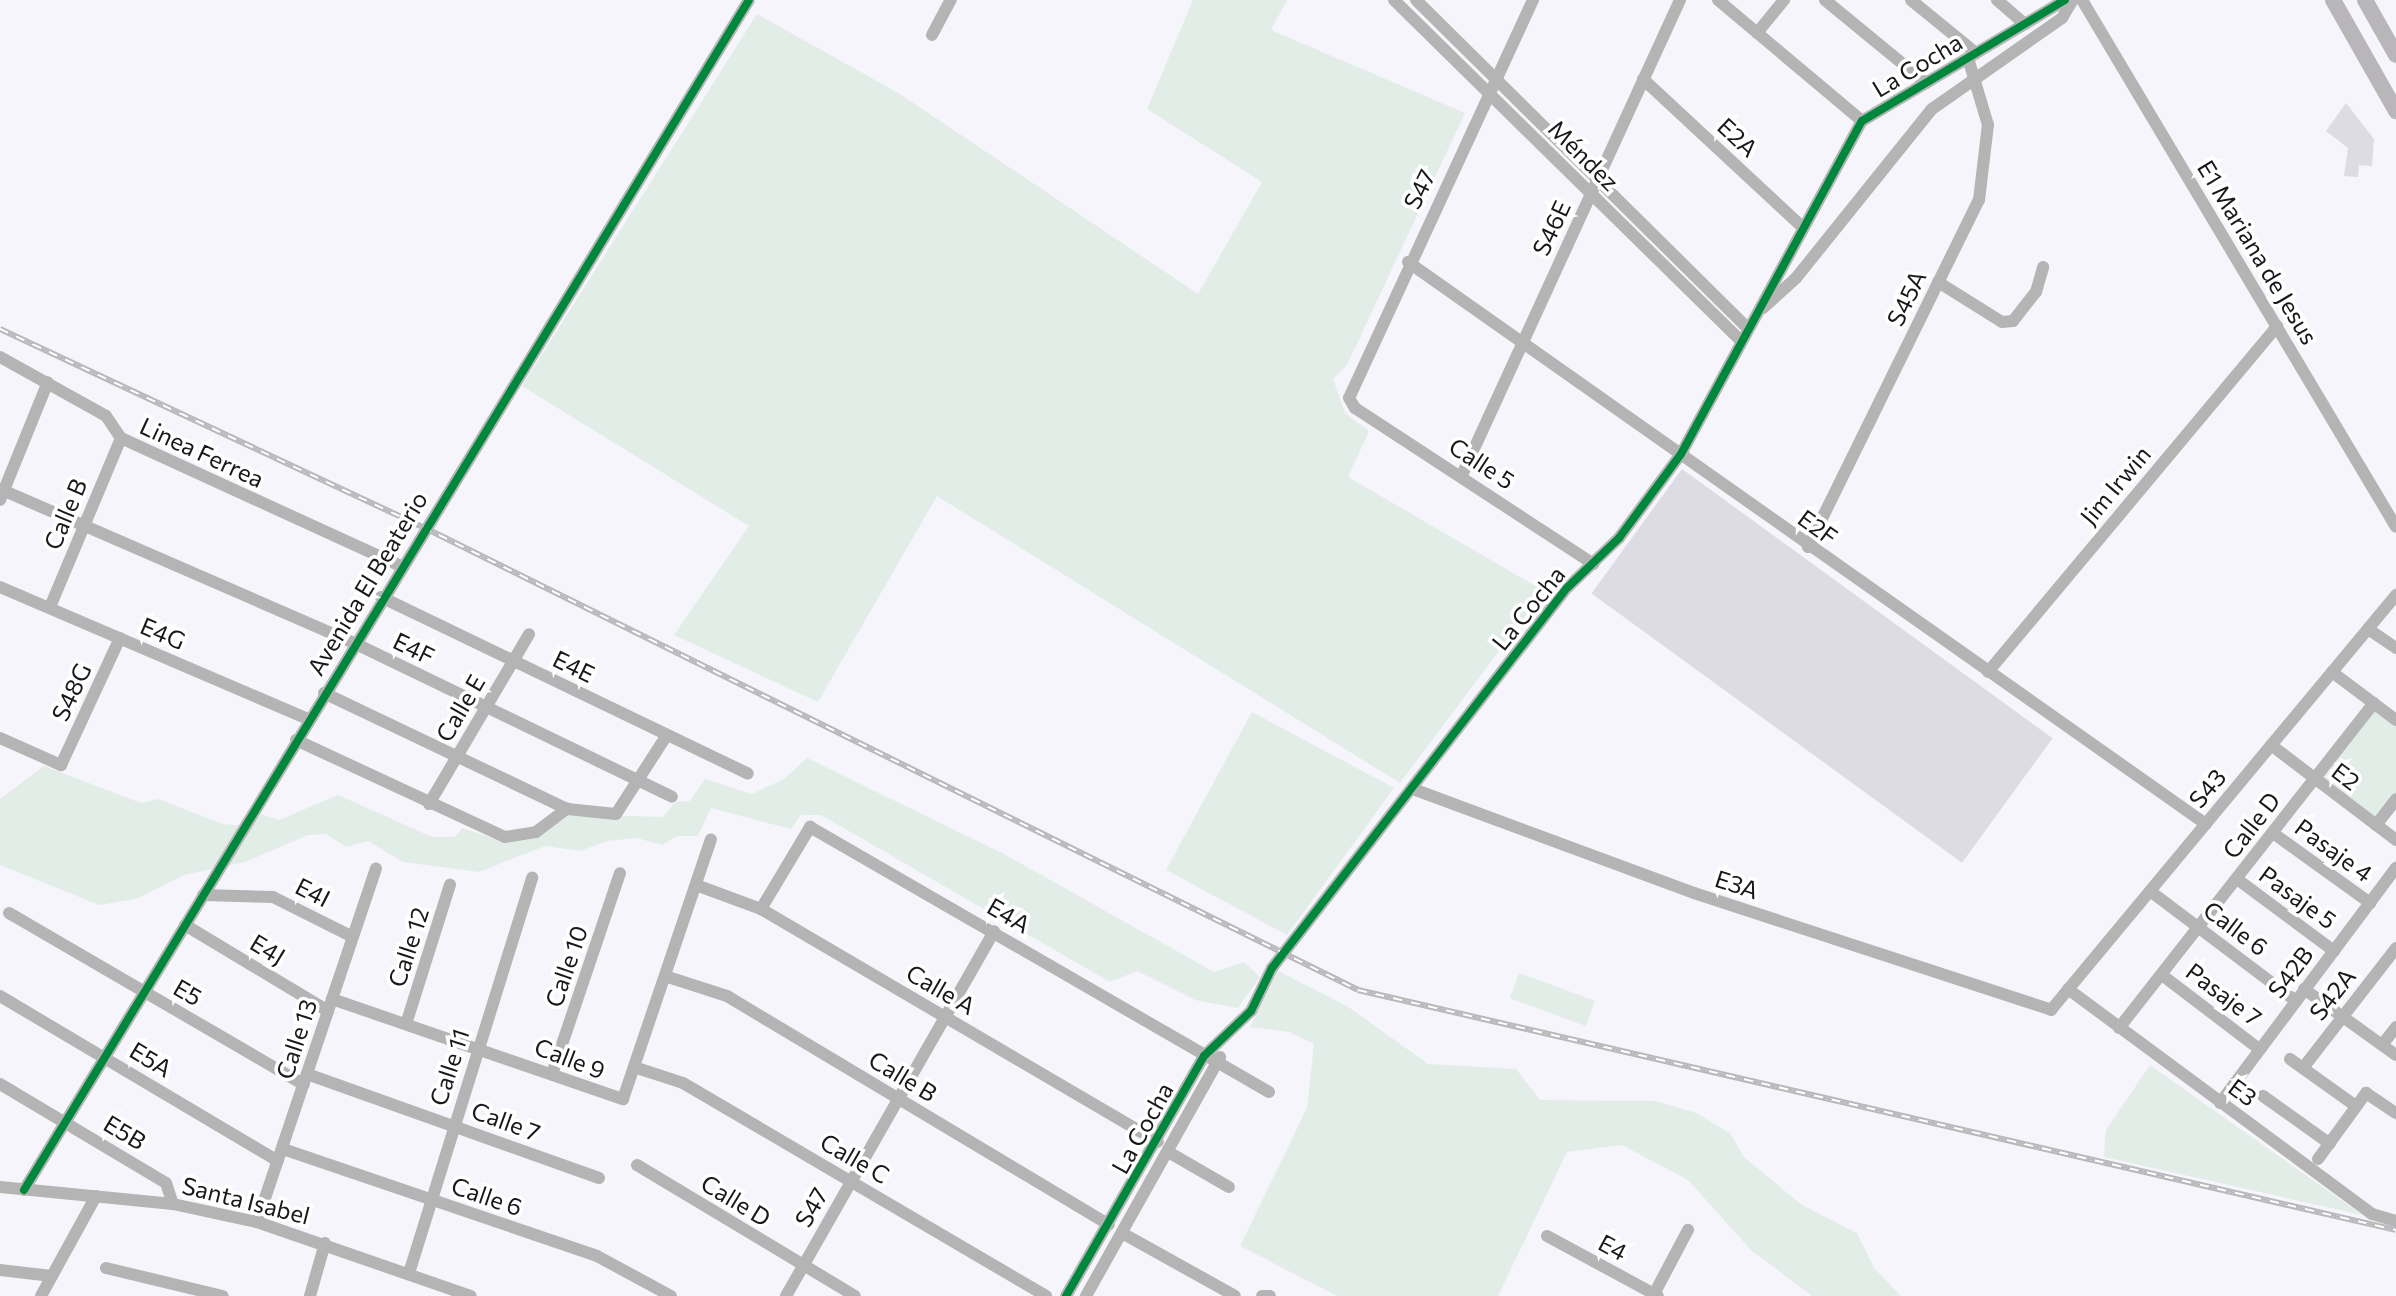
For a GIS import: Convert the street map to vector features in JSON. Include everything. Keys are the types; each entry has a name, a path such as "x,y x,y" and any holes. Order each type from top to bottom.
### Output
{"main road":[{"path":"2333,0 2396,111"},
{"path":"2365,0 2396,55"}],"street":[{"name":"Avenida El Beaterio","path":"24,1190 381,597 749,0"},
{"path":"932,35 951,0"},
{"name":"Méndez","path":"1416,0 1748,329"},
{"name":"S47","path":"1349,398 1408,262 1533,0"},
{"name":"S46E","path":"1462,475 1680,0"},
{"path":"1718,0 1862,121"},
{"path":"1757,33 1784,0"},
{"path":"1825,0 1926,83"},
{"path":"1911,0 1972,55"},
{"path":"1997,0 2025,24"},
{"name":"La Cocha","path":"1066,1296 1158,1142 1204,1056 1224,1042 1260,997 1266,977 1568,587 1593,564 1681,454 1862,121 2065,0"},
{"name":"La Cocha","path":"1755,316 1796,278 1932,109 2062,18 2073,0"},
{"name":"E1 Mariana de Jesus","path":"2082,0 2396,527"},
{"name":"Méndez","path":"1401,3 1741,341"},
{"name":"S45A","path":"1808,547 1979,200 1986,164 1988,125 1972,55"},
{"name":"E2A","path":"1643,79 1802,227"},
{"name":"E2F","path":"1408,262 1808,547 2206,824"},
{"path":"1938,282 2002,322 2013,321 2036,292 2043,267"},
{"name":"Jim Irwin","path":"1988,672 2277,326"},
{"name":"Linea Ferrea","path":"0,357 106,416 121,438 400,566"},
{"path":"1,493 48,382"},
{"name":"Calle 5","path":"1349,398 1355,408 1462,475 1593,564"},
{"name":"Calle B","path":"50,607 121,438"},
{"name":"E4F","path":"1,493 84,525 354,643 672,797"},
{"name":"E4G","path":"0,587 308,719"},
{"name":"S43","path":"2051,1010 2396,595"},
{"name":"E4E","path":"381,597 748,774"},
{"path":"2368,629 2396,648"},
{"name":"Calle E","path":"429,804 529,634"},
{"name":"S48G","path":"0,738 61,765 120,638"},
{"path":"2332,672 2396,720"},
{"path":"324,693 567,809 616,814 641,782 667,735"},
{"name":"Calle D","path":"2119,1028 2374,703"},
{"path":"296,740 505,837 536,832 567,809"},
{"name":"E2","path":"2271,745 2396,840"},
{"name":"E3A","path":"1413,789 1680,888 2051,1010"},
{"path":"2376,825 2396,799"},
{"name":"E4A","path":"761,909 810,827 1269,1092"},
{"name":"Pasaje 4","path":"2273,833 2370,903"},
{"name":"Calle 9","path":"330,1005 407,1021 618,1100 637,1068 711,839"},
{"name":"S42B","path":"2220,1103 2396,868"},
{"name":"Calle 13","path":"257,1222 376,869"},
{"name":"Calle 10","path":"552,1074 620,873"},
{"name":"Calle 11","path":"410,1270 532,878"},
{"name":"Pasaje 5","path":"2237,879 2334,951"},
{"name":"Calle 12","path":"407,1021 450,885"},
{"name":"Calle A","path":"696,885 761,909 1158,1142"},
{"name":"Calle 6","path":"2150,891 2296,1001"},
{"name":"E4I","path":"203,895 273,897 353,937"},
{"name":"E5","path":"9,913 144,992 306,1080"},
{"name":"E4J","path":"185,925 330,1005"},
{"name":"S47","path":"786,1296 850,1181 948,1019 994,931"},
{"name":"S42A","path":"2303,1068 2396,948"},
{"name":"Pasaje 7","path":"2162,975 2259,1049"},
{"name":"Calle B","path":"668,977 727,996 1109,1225"},
{"name":"E3","path":"2068,989 2372,1214 2396,1221"},
{"path":"2304,989 2396,1055"},
{"name":"E5A","path":"0,996 280,1155"},
{"path":"2382,1045 2396,1027"},
{"name":"La Cocha","path":"1086,1296 1219,1063 1224,1042"},
{"path":"2290,1059 2356,1106"},
{"name":"Calle C","path":"637,1068 683,1083 1046,1296"},
{"name":"Calle 7","path":"306,1080 453,1124 599,1178"},
{"name":"E5B","path":"0,1084 166,1183 173,1204"},
{"path":"2318,1159 2366,1093 2396,1113"},
{"path":"2263,1096 2330,1144"},
{"path":"1170,1153 1229,1187"},
{"name":"Calle 6","path":"280,1155 430,1200 597,1256 671,1296"},
{"name":"Calle D","path":"637,1165 855,1296"},
{"name":"Santa Isabel","path":"0,1187 173,1204 257,1222 410,1270 471,1296"},
{"path":"41,1296 96,1196"},
{"path":"1655,1295 1688,1230"},
{"path":"1122,1233 1235,1296"},
{"name":"E4","path":"1547,1236 1655,1295"},
{"path":"310,1296 325,1243"},
{"path":"106,1268 223,1296"},
{"path":"0,1270 52,1276"},
{"path":"1262,1296 1270,1296"}],"shaded area":[{"path":"1193,0 1287,0 1271,30 1465,113 1347,365 1333,379 1345,413 1369,431 1348,477 1544,591 1400,783 937,496 818,702 674,635 749,526 522,386 757,14 900,94 1198,294 1262,182 1147,109"},
{"path":"2378,707 2396,722 2396,794 2375,821 2319,779"},
{"path":"1252,712 1394,788 1287,935 1166,870"},
{"path":"807,758 1006,855 1214,972 1244,962 1260,977 1238,1008 1195,1000 1137,971 1110,982 821,815 801,815 791,829 711,808 698,836 677,836 662,845 637,838 607,841 580,851 545,846 479,872 403,862 368,841 346,847 326,834 308,835 245,862 184,875 136,899 99,905 0,865 0,799 44,766 141,803 158,799 223,824 252,827 261,814 279,820 338,795 432,837 455,837 462,828 505,842 537,836 571,814 663,817 675,802 690,801 705,779 752,794 784,779"},
{"path":"1278,971 1347,1006 1428,1064 1516,1069 1540,1100 1656,1101 1696,1113 1730,1133 1744,1157 1802,1205 1857,1233 1874,1268 1901,1296 1812,1296 1751,1250 1688,1180 1622,1145 1567,1152 1498,1296 1337,1296 1240,1246 1307,1108 1314,1044 1289,1032 1250,1027"},
{"path":"1519,973 1595,1001 1586,1026 1510,998"},
{"path":"2150,1065 2362,1215 2104,1157 2106,1130"}],"building":[{"path":"2346,103 2374,139 2372,166 2359,165 2358,177 2344,176 2348,148 2326,131"},
{"path":"1682,469 2053,738 1962,863 1591,594"}],"railway":[{"path":"0,329 423,527 1358,990 2396,1230"}],"cycle path":[{"path":"24,1190 749,0"},
{"path":"1066,1296 1204,1056 1251,1011 1272,968 1568,587 1619,538 1681,454 1862,121 2065,0"}]}
